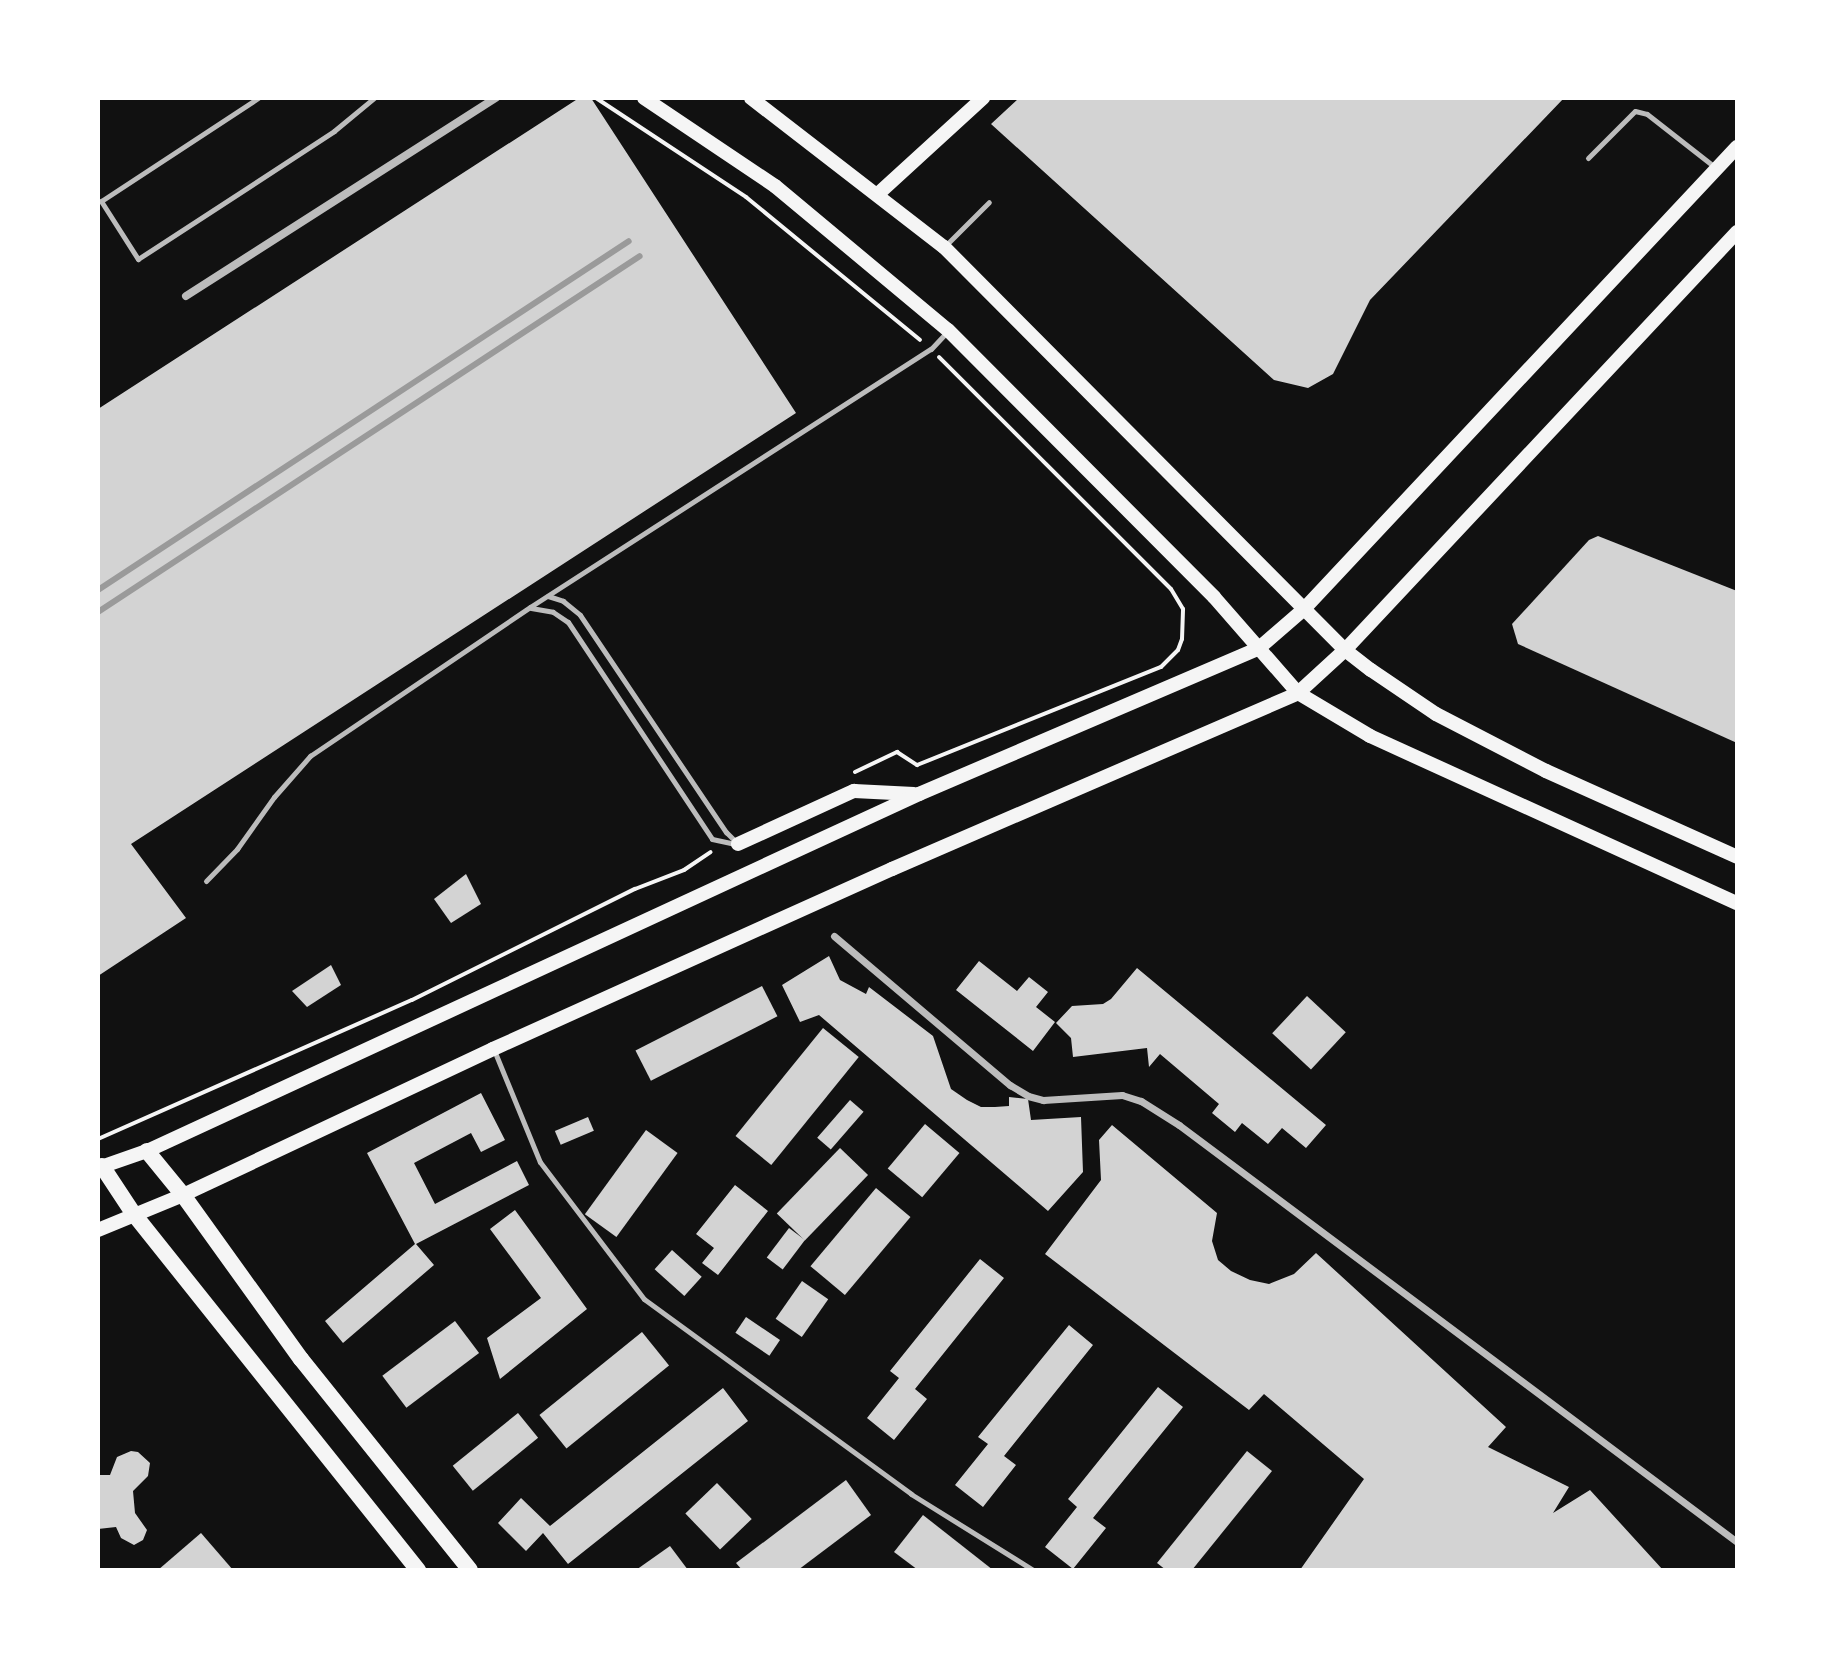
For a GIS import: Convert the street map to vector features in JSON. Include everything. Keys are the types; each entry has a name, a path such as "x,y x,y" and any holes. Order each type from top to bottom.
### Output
{"highway":[{"path":"147,1151 183,1195 301,1359 470,1570"},
{"path":"100,1167 133,1213 418,1570"}],"main road":[{"path":"644,98 775,186 948,330 1214,597 1298,693 1370,736 1737,903"},
{"path":"751,98 879,193 944,247 1345,650 1397,690 1450,721 1580,787 1737,857"},
{"path":"879,193 983,98"},
{"path":"100,1167 147,1151 919,794 1259,648 1304,609 1737,147"},
{"path":"98,1230 183,1195 493,1049 1298,693 1345,650 1737,232"},
{"path":"730,844 854,791 919,794"}],"street":[{"path":"186,296 496,98"},
{"path":"834,936 1028,1096 1043,1100 1122,1095 1141,1101 1179,1125 1737,1542"}],"lane":[{"path":"258,98 101,201 138,259 334,131 374,98"},
{"path":"1588,158 1635,111 1647,114 1717,169"},
{"path":"944,247 989,202"},
{"path":"206,881 237,849 310,756 530,607 931,349 948,330"},
{"path":"548,596 563,601 580,615 726,832 730,844"},
{"path":"530,607 553,612 568,622 712,839 730,844"},
{"path":"493,1049 540,1162 644,1299 911,1494 1033,1570"}],"path":[{"path":"596,98 746,197 931,349 1171,589 1183,609 1182,639 1178,650 1161,667 917,765 897,752 843,778"},
{"path":"98,1139 412,1000 635,889 684,870 730,844"}],"building":[{"path":"579,98 591,98 796,413 131,844 186,918 98,976 98,409"},
{"path":"1019,98 1564,98 1370,300 1333,374 1308,388 1274,380 991,124"},
{"path":"1598,536 1737,591 1737,743 1518,644 1512,624 1589,540"},
{"path":"466,874 481,904 451,923 434,899"},
{"path":"829,956 840,980 866,994 869,987 933,1036 951,1089 967,1100 981,1107 995,1107 1009,1106 1009,1097 1028,1099 1031,1120 1081,1117 1083,1172 1048,1211 819,1015 800,1022 782,985"},
{"path":"979,961 1017,991 1029,977 1048,992 1036,1007 1055,1022 1033,1051 956,990"},
{"path":"331,965 341,985 307,1007 292,991"},
{"path":"1137,968 1326,1125 1306,1148 1282,1128 1268,1144 1242,1123 1235,1132 1212,1113 1219,1104 1160,1054 1149,1067 1147,1048 1073,1057 1071,1038 1056,1023 1072,1006 1103,1004 1111,999"},
{"path":"762,986 777,1016 651,1081 635,1050"},
{"path":"1307,996 1346,1032 1311,1069 1272,1033"},
{"path":"823,1028 859,1057 771,1165 736,1136"},
{"path":"481,1093 505,1140 481,1152 471,1133 414,1163 435,1204 517,1161 529,1185 416,1244 434,1265 343,1343 325,1321 415,1244 367,1153"},
{"path":"850,1100 864,1112 831,1150 817,1138"},
{"path":"588,1117 594,1131 561,1145 555,1131"},
{"path":"925,1124 959,1153 922,1197 888,1168"},
{"path":"1112,1125 1217,1213 1212,1241 1218,1260 1231,1271 1269,1284 1294,1274 1316,1253 1506,1427 1488,1447 1569,1487 1553,1513 1590,1490 1663,1570 1300,1570 1364,1479 1264,1394 1249,1410 1045,1254 1101,1180 1099,1140"},
{"path":"646,1130 678,1153 616,1237 585,1214"},
{"path":"840,1148 868,1175 805,1241 777,1213"},
{"path":"735,1185 768,1211 718,1275 702,1263 714,1248 696,1234"},
{"path":"876,1188 910,1217 845,1295 810,1266"},
{"path":"515,1210 587,1309 500,1379 487,1338 541,1298 490,1229"},
{"path":"789,1228 805,1240 783,1270 767,1258"},
{"path":"672,1250 702,1277 684,1296 655,1269"},
{"path":"980,1259 1004,1278 915,1389 927,1399 894,1440 867,1418 899,1378 890,1371"},
{"path":"802,1281 828,1299 802,1337 776,1319"},
{"path":"746,1317 780,1340 769,1356 735,1333"},
{"path":"455,1321 479,1353 406,1408 382,1376"},
{"path":"1069,1325 1093,1345 1004,1456 1016,1465 983,1507 955,1485 988,1444 978,1437"},
{"path":"642,1332 669,1365 566,1448 539,1415"},
{"path":"1158,1387 1183,1407 1093,1518 1106,1528 1073,1569 1045,1547 1077,1507 1068,1499"},
{"path":"723,1388 748,1421 568,1564 543,1533 526,1551 498,1523 521,1498 550,1526"},
{"path":"518,1413 538,1438 473,1491 453,1466"},
{"path":"131,1451 138,1452 150,1463 148,1476 133,1491 135,1513 147,1530 143,1540 134,1545 121,1538 116,1527 98,1529 98,1475 110,1475 117,1457"},
{"path":"1247,1451 1272,1471 1192,1570 1166,1570 1157,1563"},
{"path":"846,1480 871,1515 798,1570 742,1570 736,1563"},
{"path":"717,1483 752,1519 720,1550 685,1514"},
{"path":"923,1515 993,1570 918,1570 894,1552"},
{"path":"201,1533 233,1570 158,1570"},
{"path":"670,1546 688,1570 636,1570"}],"railway":[{"path":"98,590 629,241"},
{"path":"98,612 640,256"}]}
